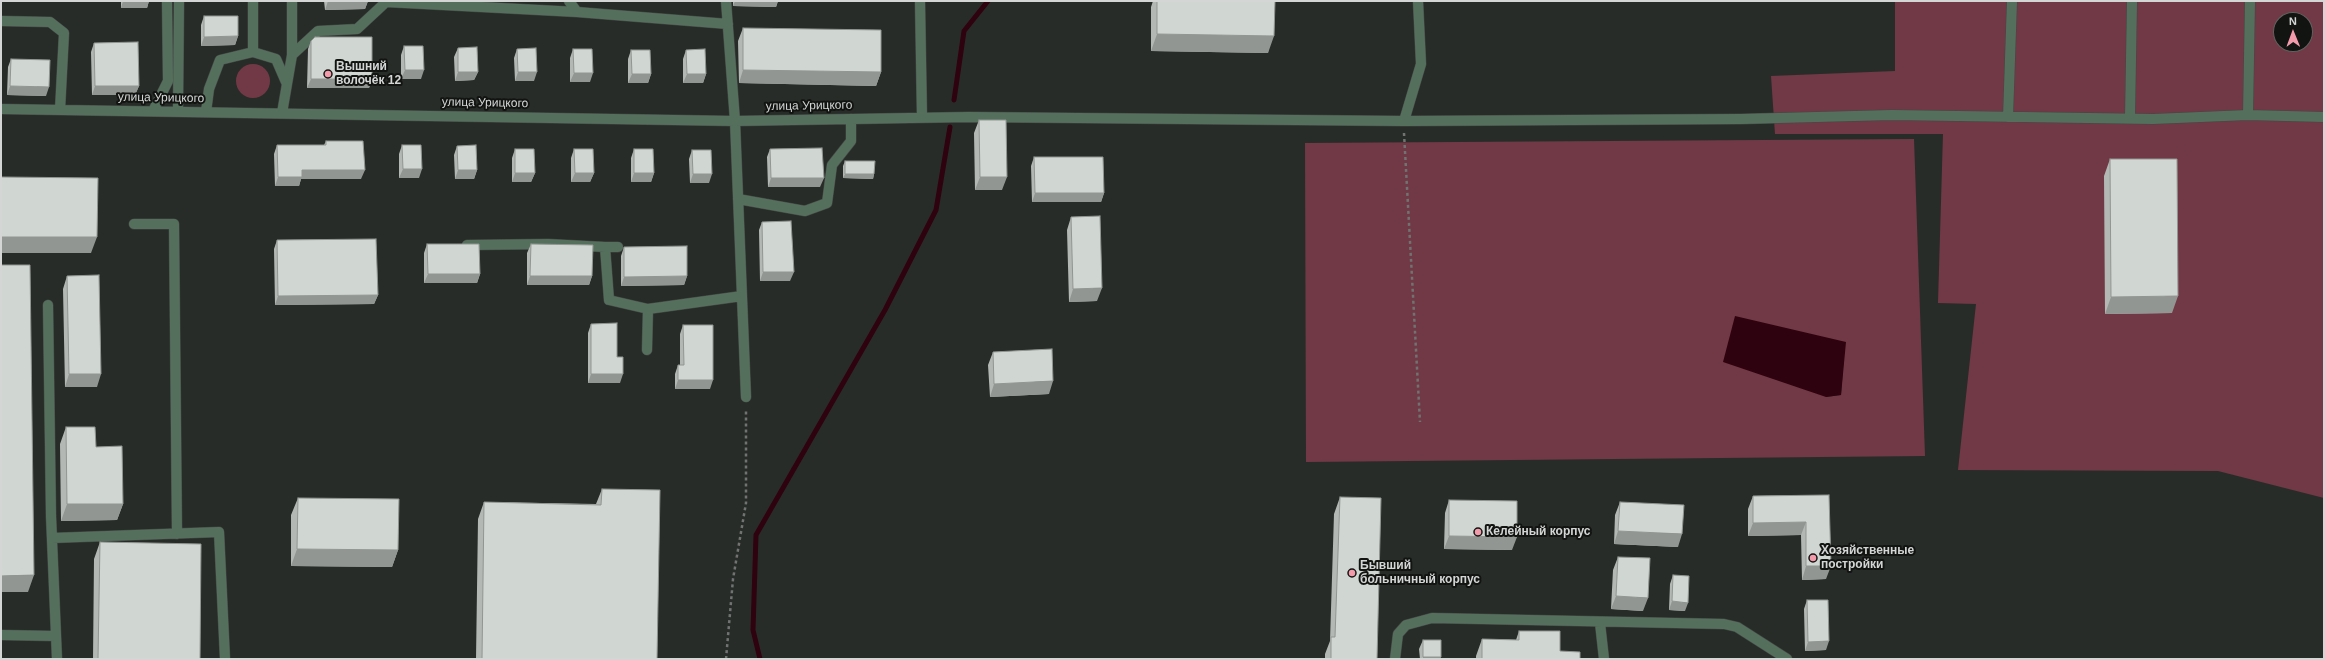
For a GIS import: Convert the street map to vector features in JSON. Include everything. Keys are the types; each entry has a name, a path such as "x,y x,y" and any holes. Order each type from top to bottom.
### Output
{"street":[{"path":"153,111 168,81 167,1"},
{"path":"178,1 178,111"},
{"path":"253,1 253,52"},
{"path":"282,113 286,82 292,55 292,1"},
{"path":"569,1 578,12"},
{"path":"726,1 735,121 746,397"},
{"path":"920,1 922,118"},
{"path":"1404,121 1421,64 1418,1"},
{"path":"2008,117 2012,1"},
{"path":"2130,118 2132,1"},
{"path":"2248,115 2250,1"},
{"path":"292,55 318,31 357,29 386,2 578,12 728,24"},
{"path":"1,21 50,22 64,33 60,110"},
{"path":"206,112 209,89 220,60 253,52 276,59 286,82"},
{"name":"улица Урицкого","path":"1,109 735,121 969,117 1404,121 1741,119 1892,115 2130,118 2248,115 2324,117"},
{"path":"738,199 805,211 827,203 832,165 851,141 851,119"},
{"path":"134,224 174,224 178,534"},
{"path":"454,246 548,244 618,247"},
{"path":"605,247 609,300 648,309 742,296"},
{"path":"48,306 52,538 57,659"},
{"path":"647,350 648,309"},
{"path":"52,538 219,532 225,659"},
{"path":"1395,659 1398,634 1406,625 1416,621 1432,618 1600,623 1724,624 1737,627 1782,657"},
{"path":"1600,623 1604,659"},
{"path":"1,635 56,636"}],"path":[{"path":"1404,121 1420,422"},
{"path":"726,659 733,579 746,503 748,460 746,397"}],"shaded area":[{"path":"1895,1 2324,1 2324,498 2218,471 1958,470 1976,304 1938,303 1943,134 1775,134 1771,76 1895,71"},
{"path":"253,64 265,69 270,81 265,93 253,98 241,93 236,81 241,69"},
{"path":"1914,139 1925,456 1306,462 1305,143","holes":["1845,342 1841,395 1826,397"]},
{"path":"1735,316 1846,342 1841,395 1826,397 1723,362"}],"building":[{"path":"1157,1 1275,1 1274,36 1157,34"},
{"path":"204,16 238,16 238,36 204,37"},
{"path":"743,28 881,30 881,72 743,70"},
{"path":"315,37 372,37 372,79 311,79 311,41"},
{"path":"138,42 139,86 95,86 94,43"},
{"path":"404,46 423,46 424,70 405,70"},
{"path":"477,47 478,72 458,72 458,48"},
{"path":"536,48 537,72 518,72 517,49"},
{"path":"573,49 592,49 593,73 574,73"},
{"path":"705,49 706,74 687,74 686,50"},
{"path":"631,50 650,50 651,74 632,74"},
{"path":"11,59 50,60 49,87 10,86"},
{"path":"979,120 1006,120 1007,177 980,177"},
{"path":"326,141 363,141 365,170 302,170 302,177 278,177 277,145 326,145"},
{"path":"402,145 421,145 422,169 403,169"},
{"path":"476,145 477,170 458,170 457,146"},
{"path":"822,148 824,178 771,178 770,149"},
{"path":"515,149 534,149 535,173 515,173"},
{"path":"574,149 593,149 594,173 575,173"},
{"path":"634,149 653,149 654,173 634,173"},
{"path":"692,150 711,150 712,174 693,174"},
{"path":"1034,157 1103,157 1104,193 1035,193"},
{"path":"2110,159 2177,159 2178,296 2111,297"},
{"path":"845,161 875,161 874,174 845,174"},
{"path":"1,177 98,178 97,237 1,237"},
{"path":"1100,216 1102,288 1073,289 1071,217"},
{"path":"791,221 794,272 763,272 762,222"},
{"path":"376,239 378,295 278,296 277,240"},
{"path":"427,244 479,244 480,274 428,274"},
{"path":"531,244 593,245 592,276 530,276"},
{"path":"687,246 687,276 624,277 624,247"},
{"path":"1,265 30,265 34,575 1,576"},
{"path":"99,275 101,374 69,374 67,276"},
{"path":"617,323 617,357 623,357 623,374 591,374 591,324"},
{"path":"683,325 713,325 713,380 678,380 678,365 684,365"},
{"path":"1052,349 1053,381 994,384 993,352"},
{"path":"66,427 95,427 96,447 122,446 123,504 67,504"},
{"path":"602,489 660,490 657,659 482,659 484,502 601,505"},
{"path":"1829,495 1831,566 1806,566 1806,522 1753,523 1753,496"},
{"name":"Бывший больничный корпус","path":"1340,497 1381,498 1377,659 1331,659 1331,637 1335,637"},
{"path":"298,498 399,499 398,550 297,549"},
{"path":"1449,500 1517,501 1517,537 1449,536"},
{"path":"1620,502 1684,505 1682,534 1618,531"},
{"path":"100,542 201,544 200,659 98,659"},
{"path":"1618,557 1650,558 1648,598 1616,596"},
{"path":"1673,575 1689,576 1688,603 1672,601"},
{"path":"1807,600 1828,600 1829,641 1808,642"},
{"path":"1519,631 1560,631 1560,651 1580,652 1580,659 1482,659 1482,639 1519,640"},
{"path":"1423,640 1441,640 1441,657 1423,657"}],"waterway":[{"path":"954,100 964,31 988,1"},
{"path":"760,659 753,630 756,535 885,310 936,210 950,127"}],"place":[{"name":"Вышний волочёк 12","path":"328,74"},
{"name":"Келейный корпус","path":"1478,532"},
{"name":"Хозяйственные постройки","path":"1813,558"},
{"name":"Бывший больничный корпус","path":"1352,573"}]}
